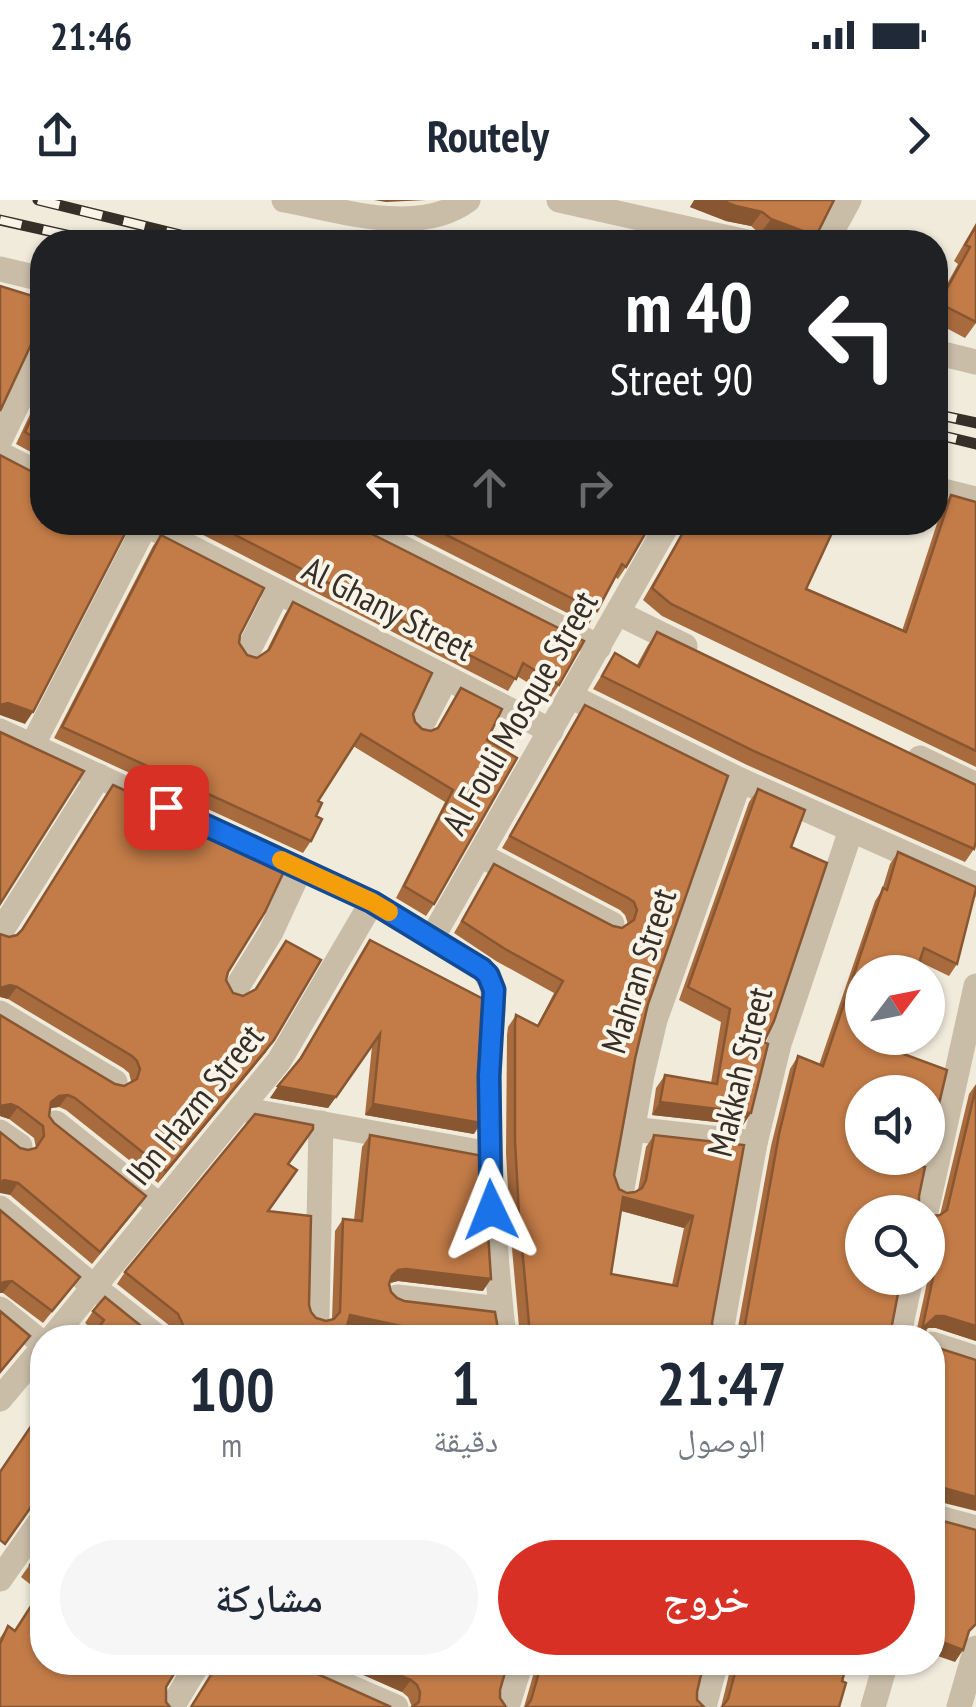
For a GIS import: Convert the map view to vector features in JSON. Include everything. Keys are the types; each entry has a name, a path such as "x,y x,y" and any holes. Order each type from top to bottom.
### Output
{"street":[{"path":"284,200 405,220 443,214 468,200"},
{"path":"560,200 666,211 716,230"},
{"path":"833,230 849,200"},
{"path":"0,269 30,275"},
{"path":"948,355 976,362"},
{"path":"0,440 30,379"},
{"path":"0,454 30,468"},
{"path":"948,492 976,499"},
{"path":"32,746 139,535"},
{"name":"Al Ghany Street","path":"168,535 550,731"},
{"path":"377,535 599,647"},
{"name":"Al Fouli Mosque Street","path":"432,938 663,535"},
{"path":"247,653 278,592"},
{"path":"618,614 707,656"},
{"path":"422,726 446,678"},
{"path":"570,696 740,780 976,884"},
{"path":"0,731 372,902 482,969 494,990 489,1076 491,1210 502,1325"},
{"path":"904,751 976,786"},
{"path":"0,934 99,776"},
{"name":"Mahran Street","path":"622,1189 642,1075 660,1006 740,780"},
{"name":"Makkah Street","path":"722,1325 755,1142 778,1044 851,830"},
{"path":"480,855 612,924"},
{"path":"234,992 270,932 300,868"},
{"name":"Ibn Hazm Street","path":"63,1325 241,1109 295,1036 372,902"},
{"path":"930,1195 976,986"},
{"path":"0,1014 115,1082"},
{"path":"241,1109 490,1154"},
{"path":"56,1123 160,1206"},
{"path":"317,1318 321,1124"},
{"path":"632,1129 755,1142"},
{"path":"0,1208 142,1325"},
{"path":"905,1325 909,1295"},
{"path":"397,1297 500,1309"},
{"path":"0,1308 30,1335"},
{"path":"945,1348 976,1358"},
{"path":"0,1399 30,1361"},
{"path":"945,1520 976,1528"},
{"path":"0,1578 30,1536"},
{"path":"959,1707 976,1648"},
{"path":"172,1707 192,1675"},
{"path":"322,1675 396,1707"},
{"path":"507,1707 517,1675"},
{"path":"704,1707 713,1675"},
{"path":"873,1707 882,1675"}],"building":[{"path":"720,200 834,200 819,230 800,230 762,212"},
{"path":"976,226 976,322 948,308 948,287 970,247 965,245"},
{"path":"0,286 30,295 30,347 0,411"},
{"path":"0,455 30,471 30,535 124,535 33,712 8,703 0,705"},
{"path":"951,495 976,502 976,751 671,604 652,588 682,535 831,535 806,589 906,632 938,535 948,535"},
{"path":"161,535 264,588 240,635 239,643 247,655 257,658 269,650 293,602 432,673 413,714 422,729 438,728 461,688 502,709 487,740 517,758 434,904 404,886 453,790 361,734 318,801 322,803 316,816 322,819 311,841 62,727"},
{"path":"235,535 374,535 584,641 559,685 523,663 516,679"},
{"path":"447,535 644,535 626,567 622,564 597,611"},
{"path":"657,632 976,785 974,849 756,752 602,676 615,653 639,667"},
{"path":"585,705 728,776 648,1004 614,1175 619,1189 627,1193 642,1188 654,1135 744,1145 712,1325 529,1325 515,1141 515,1023 516,1015 538,1026 563,981 462,921 494,864 613,926 622,928 634,920 637,910 628,898 510,836","holes":["623,1197 693,1216 677,1286 611,1274"]},
{"path":"0,732 84,771 0,904"},
{"path":"113,785 287,865 265,912 228,972 226,980 233,993 243,996 256,989 286,941 321,960 274,1040 166,1171 75,1098 59,1096 51,1102 49,1116 54,1123 146,1196 100,1252 18,1183 0,1183 0,1132 28,1150 36,1148 44,1136 43,1126 18,1107 0,1106 0,1015 115,1084 124,1086 137,1079 140,1069 132,1056 17,987 0,988 0,934 9,937 22,930"},
{"path":"758,789 805,810 791,847 827,863 764,1042 768,1044 751,1113 660,1102 665,1075 717,1084 730,1009 688,987"},
{"path":"898,852 976,887 957,964 924,948 922,955 860,955 883,888 887,890"},
{"path":"370,940 485,1000 481,1123 373,1104 380,1034 336,1097 278,1086 301,1058"},
{"path":"845,1001 845,1055 906,1055 947,1070 945,1078 945,1075 845,1075 845,1175 923,1175 919,1195 845,1195 845,1295 898,1295 892,1325 745,1325 779,1134 798,1056 823,1066"},
{"path":"976,1087 976,1326 944,1316 936,1316 923,1325 929,1295 945,1295 945,1211"},
{"path":"255,1114 313,1125 288,1164 297,1170 268,1211 311,1216 309,1305 316,1318 326,1321 340,1312 343,1219 362,1221 370,1135 483,1156 491,1279 406,1269 398,1270 389,1284 391,1292 404,1301 495,1312 497,1325 396,1325 350,1315 347,1325 183,1325 178,1314 125,1272"},
{"path":"0,1210 80,1277 52,1311 12,1281 0,1284"},
{"path":"105,1297 140,1325 101,1325 104,1320 93,1311"},
{"path":"0,1311 30,1336 0,1372"},
{"path":"945,1350 976,1360 976,1497 945,1488"},
{"path":"30,1428 30,1508 5,1544 0,1540 0,1472"},
{"path":"945,1522 976,1530 976,1624 969,1631 963,1650 945,1643"},
{"path":"30,1608 30,1675 173,1675 166,1687 170,1707 0,1707 0,1644 8,1626 15,1631"},
{"path":"211,1675 320,1675 391,1707 191,1707"},
{"path":"400,1675 504,1675 500,1698 506,1707 412,1707 419,1702 420,1692 411,1680"},
{"path":"538,1675 701,1675 697,1700 704,1707 526,1707"},
{"path":"734,1675 844,1675 842,1681 846,1683 839,1707 722,1707"}],"railway":[{"path":"38,200 160,230"},
{"path":"0,220 45,230"},
{"path":"948,417 976,423"},
{"path":"948,437 976,444"}],"slow traffic":[{"path":"281,860 389,912"}],"route":[{"path":"166,807 372,902 488,975 494,990 489,1076 491,1210"}]}
